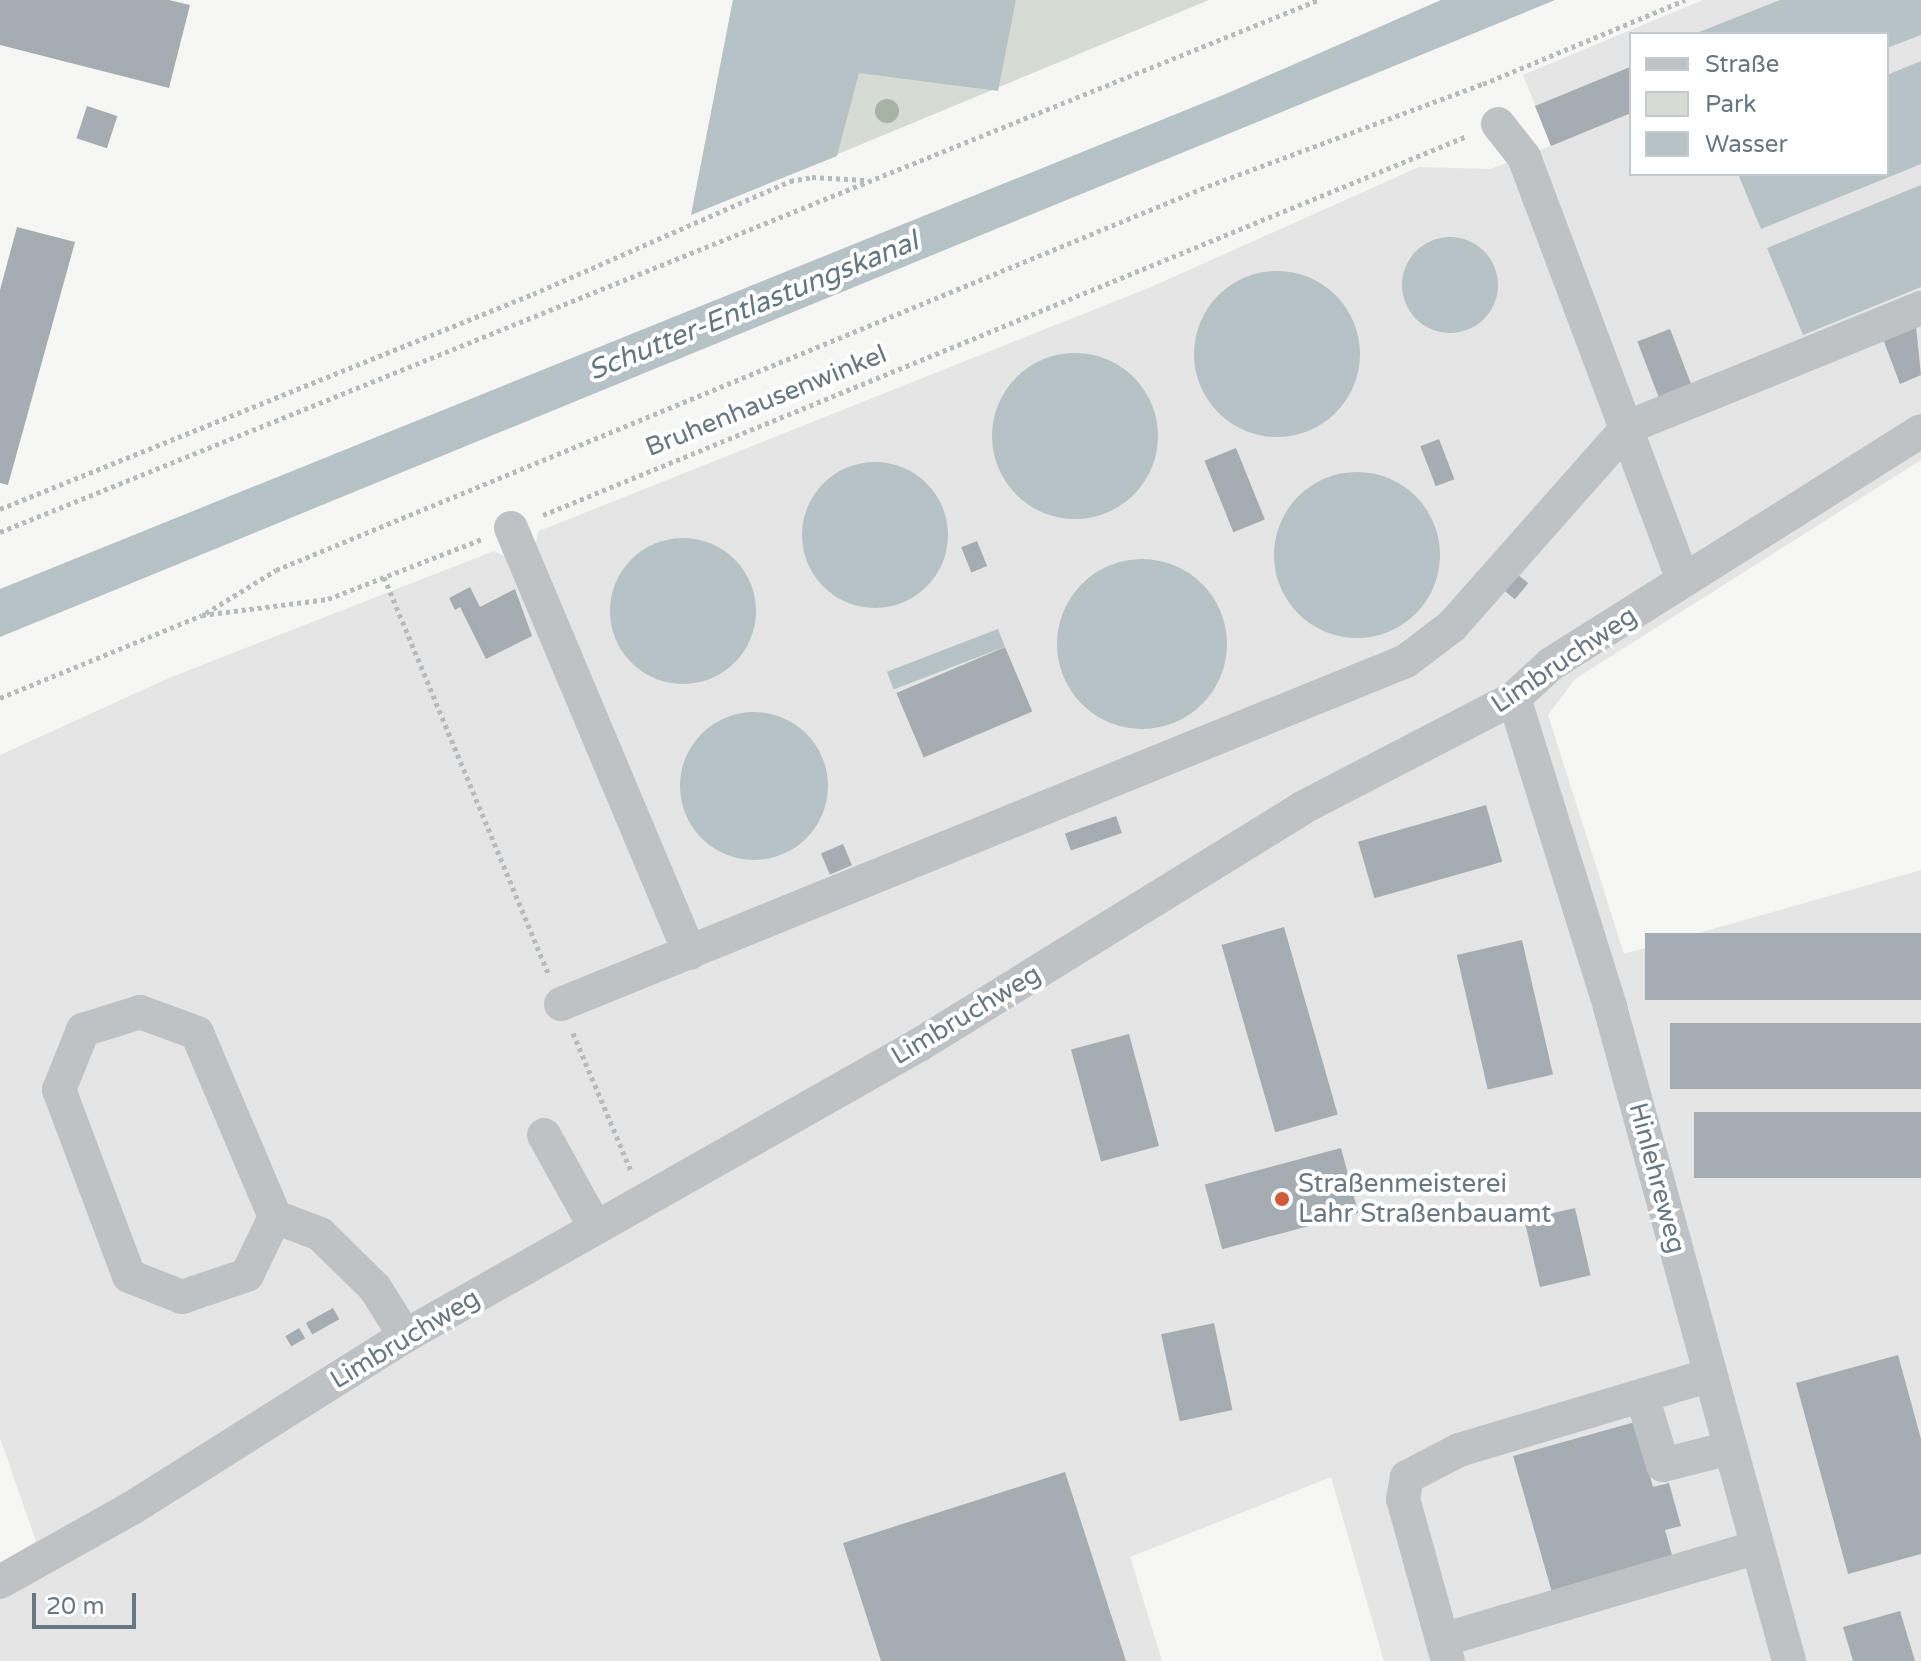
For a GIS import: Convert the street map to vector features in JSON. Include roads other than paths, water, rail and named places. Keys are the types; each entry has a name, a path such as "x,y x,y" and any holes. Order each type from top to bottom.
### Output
{"street":[{"path":"1498,124 1524,157 1683,580"},
{"path":"561,1004 1406,661 1452,626 1628,427 1921,308"},
{"name":"Limbruchweg","path":"0,1582 132,1508 405,1336 642,1198 919,1045 1302,808 1514,698 1551,664 1921,431"},
{"path":"511,528 690,953"},
{"name":"Hinlehreweg","path":"1514,698 1610,1007 1789,1661"},
{"path":"275,1217 247,1275 182,1297 129,1276 59,1090 83,1030 140,1012 197,1033 275,1217 320,1234 375,1288 405,1336"},
{"path":"544,1135 595,1227"},
{"path":"1710,1375 1459,1450 1407,1477 1403,1499 1445,1650 1757,1547"},
{"path":"1642,1396 1663,1465 1730,1448"}],"water":[{"path":"733,0 1016,0 998,91 859,73 837,156 691,215"},
{"name":"Schutter-Entlastungskanal","path":"1441,0 1555,0 0,637 0,589 1228,93"},
{"path":"1780,0 1921,0 1921,35 1889,47 1889,32 1699,32"},
{"path":"1921,61 1921,164 1761,229 1739,176 1889,176 1889,74"},
{"path":"1921,185 1921,287 1803,335 1767,248"},
{"path":"1450,237 1468,241 1484,251 1494,267 1498,285 1494,303 1484,319 1468,329 1450,333 1432,329 1416,319 1406,303 1402,285 1406,267 1416,251 1432,241"},
{"path":"1277,271 1309,277 1336,295 1354,322 1360,354 1354,386 1336,413 1309,431 1277,437 1245,431 1218,413 1200,386 1194,354 1200,322 1218,295 1245,277"},
{"path":"1075,353 1107,359 1134,377 1152,404 1158,436 1152,468 1134,495 1107,513 1075,519 1043,513 1016,495 998,468 992,436 998,404 1016,377 1043,359"},
{"path":"875,462 903,467 927,483 943,507 948,535 943,563 927,587 903,603 875,608 847,603 823,587 807,563 802,535 807,507 823,483 847,467"},
{"path":"1357,472 1389,478 1416,496 1434,523 1440,555 1434,587 1416,614 1389,632 1357,638 1325,632 1298,614 1280,587 1274,555 1280,523 1298,496 1325,478"},
{"path":"683,538 711,543 735,559 751,583 756,611 751,639 735,663 711,679 683,684 655,679 631,663 615,639 610,611 615,583 631,559 655,543"},
{"path":"1142,559 1175,565 1202,584 1221,611 1227,644 1221,677 1202,704 1175,723 1142,729 1109,723 1082,704 1063,677 1057,644 1063,611 1082,584 1109,565"},
{"path":"998,629 1005,647 894,689 887,672"},
{"path":"754,712 782,718 806,734 822,758 828,786 822,814 806,838 782,854 754,860 726,854 702,838 686,814 680,786 686,758 702,734 726,718"}],"place":[{"name":"Straßenmeisterei Lahr Straßenbauamt","path":"1282,1199"}]}
